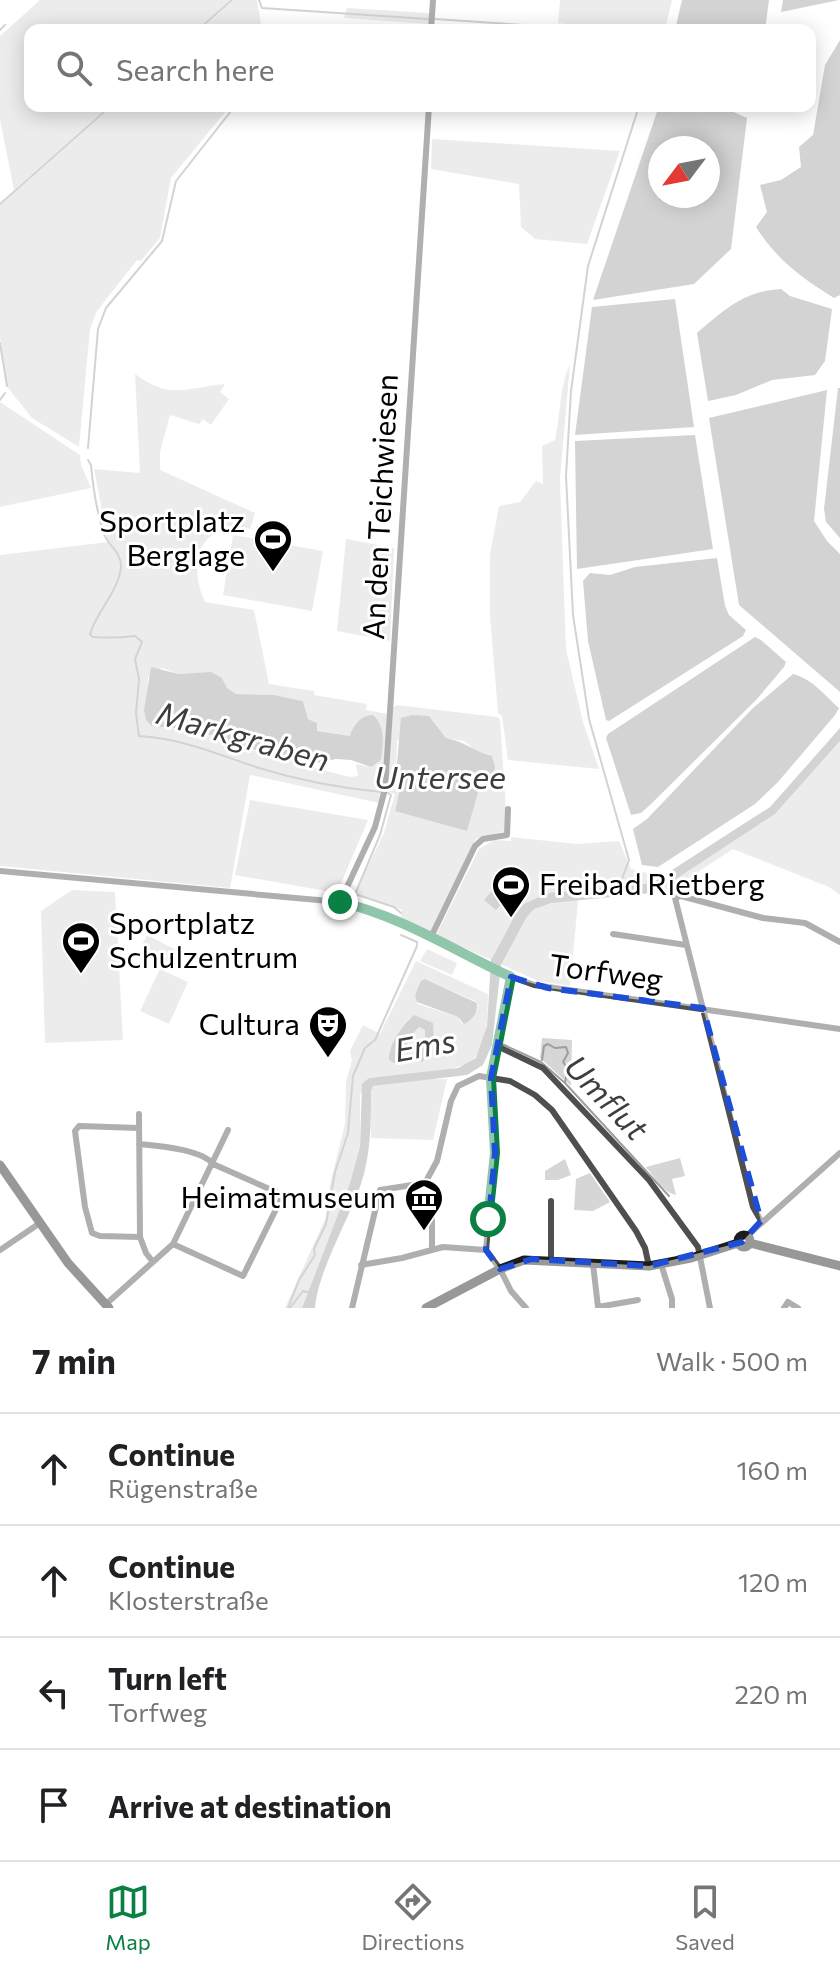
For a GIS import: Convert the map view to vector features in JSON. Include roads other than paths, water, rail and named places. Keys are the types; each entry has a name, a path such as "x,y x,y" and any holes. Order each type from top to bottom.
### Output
{"street":[{"path":"431,24 433,0"},
{"name":"An den Teichwiesen","path":"340,902 375,827 385,789 429,112"},
{"path":"431,937 475,846 483,839 507,835 508,809"},
{"name":"Torfweg","path":"0,871 340,902 382,914 509,978 548,988 840,1029"},
{"path":"761,1221 753,1207 676,896 763,918 805,923 840,942"},
{"path":"613,934 686,945"},
{"path":"509,978 491,1078 495,1153 486,1250 511,1291 526,1308"},
{"path":"497,1046 543,1068 649,1180 693,1238 700,1255 710,1308"},
{"path":"432,1248 432,1219 425,1183 437,1161 451,1101 458,1086 479,1076 522,1086 552,1110 636,1231 645,1248 649,1266"},
{"path":"139,1114 140,1237 153,1262"},
{"path":"139,1128 79,1126 75,1131 85,1207 92,1233 140,1237"},
{"path":"0,1165 68,1263 107,1306 173,1244 228,1130"},
{"path":"139,1144 179,1149 208,1158 213,1164 283,1195 243,1276 173,1244"},
{"path":"749,1240 761,1221 840,1153"},
{"path":"352,1308 380,1190 425,1183"},
{"path":"551,1201 551,1260"},
{"path":"0,1250 40,1223"},
{"path":"426,1308 500,1269 524,1260 649,1266 738,1243 741,1235 840,1266"},
{"path":"361,1265 402,1258 432,1248 486,1250"},
{"path":"593,1264 598,1307 638,1300"},
{"path":"661,1264 672,1308"},
{"path":"786,1305 798,1308"}],"water":[{"path":"682,0 769,0 766,24 676,24"},
{"path":"783,0 839,0 781,12"},
{"path":"840,40 840,295 834,298 791,267 772,249 756,227 767,212 760,185 781,180 801,167 799,147 813,135 825,65"},
{"path":"657,112 734,112 747,118 731,249 694,284 593,300 648,138 648,208 720,208 720,136 649,136"},
{"path":"781,289 790,296 832,309 825,361 815,375 772,380 736,395 708,401 697,333 745,298"},
{"path":"675,299 694,427 575,435 592,307"},
{"path":"838,388 840,538 826,522 824,509"},
{"path":"827,390 814,521 840,554 840,692 739,605 709,418"},
{"path":"695,435 713,549 577,569 575,441"},
{"path":"717,558 725,606 729,615 746,630 743,636 609,721 606,720 588,641 583,581 590,573 610,575 635,567"},
{"path":"755,637 786,662 784,667 757,699 651,804 641,813 631,815 606,738 608,734"},
{"path":"151,667 179,674 211,672 222,678 227,688 236,694 274,695 303,701 308,719 317,723 317,731 350,736 358,721 373,715 382,730 381,760 371,767 336,759 303,766 211,735 152,726 146,720 144,710"},
{"path":"793,674 813,684 839,708 835,715 755,804 658,867 642,865 633,829 647,819 752,709"},
{"name":"Untersee","path":"429,716 446,738 492,756 495,766 493,780 479,789 467,831 395,811 400,789 396,775 401,718"},
{"path":"840,728 840,741 775,814 659,890 551,903 534,909 501,965 492,1045 483,1065 467,1075 373,1086 369,1150 361,1184 327,1262 315,1308 302,1308 350,1183 360,1146 362,1084 369,1078 458,1068 476,1058 487,1026 491,960 524,904 548,893 655,881 770,807"},
{"path":"514,866 525,876 496,910 484,900"},
{"path":"425,979 477,1003 472,1018 464,1024 458,1017 417,1002 415,995"},
{"name":"Ems","path":"414,1015 433,1023 431,1049 422,1062 415,1058 425,1039 425,1030 419,1027 409,1038 402,1063 394,1063 389,1060 394,1041"}],"waterway":[{"path":"205,24 232,0"},
{"path":"259,0 262,8 428,19"},
{"path":"435,19 509,24"},
{"path":"0,30 5,25"},
{"path":"0,204 104,112"},
{"name":"Markgraben","path":"88,448 98,329 106,308 162,241 176,181 230,112"},
{"path":"619,887 629,860 589,719 573,615 566,476 571,391 588,266 637,112"},
{"path":"0,343 7,386"},
{"path":"0,400 5,393"},
{"name":"Markgraben","path":"88,460 104,534 119,556 121,566 117,583 90,634 93,637 135,636 142,642 135,659 139,679 136,713 139,736 185,744 304,780 381,792"},
{"name":"Markgraben","path":"388,793 391,795 380,835 355,894 394,907 401,913"},
{"name":"Markgraben","path":"288,1308 299,1280 315,1255 314,1249 326,1224 335,1172 348,1133 353,1076 365,1048 375,1040 417,946 417,942 401,935"},
{"name":"Umflut","path":"502,1044 541,1062 565,1083 669,1196"},
{"path":"542,1060 544,1046 566,1047 568,1053 563,1062 568,1069 565,1082"},
{"path":"290,1308 303,1291 310,1293"}],"place":[{"name":"Sportplatz Berglage","path":"273,573"},
{"name":"Freibad Rietberg","path":"511,919"},
{"name":"Sportplatz Schulzentrum","path":"81,975"},
{"name":"Cultura","path":"328,1059"},
{"name":"Heimatmuseum","path":"424,1232"}]}
